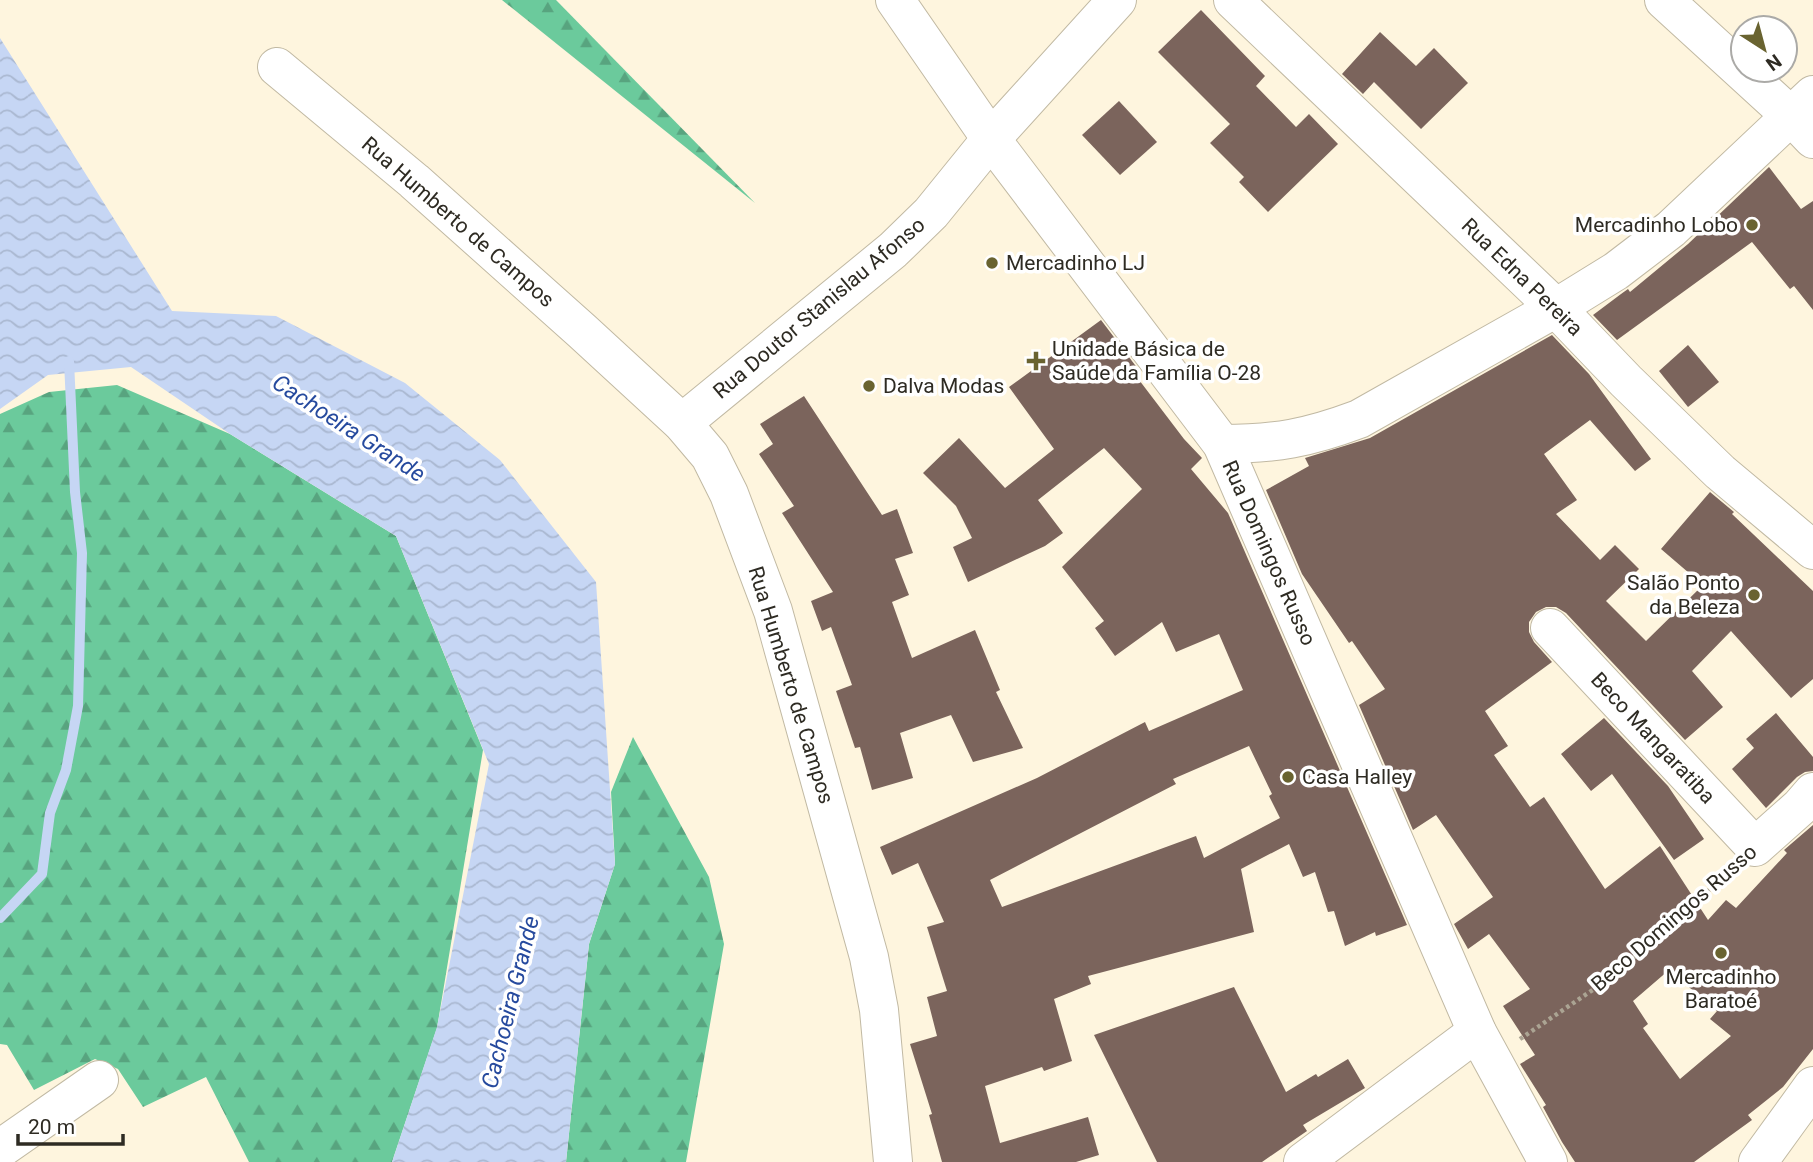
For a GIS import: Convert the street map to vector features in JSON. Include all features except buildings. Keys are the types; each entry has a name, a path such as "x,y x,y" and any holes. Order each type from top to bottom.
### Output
{"street":[{"name":"Rua Domingos Russo","path":"895,0 992,139 1222,444 1484,1044 1548,1162"},
{"name":"Rua Doutor Stanislau Afonso","path":"682,423 893,250 931,213 992,139 1117,0"},
{"name":"Rua Edna Pereira","path":"1233,0 1556,308 1626,381 1720,472 1813,550"},
{"path":"1222,444 1281,442 1325,432 1359,419 1556,308 1616,271 1806,117 1664,0"},
{"name":"Rua Humberto de Campos","path":"277,67 414,181 682,423 709,456 729,494 773,611 869,957 879,1010 893,1162"},
{"name":"Beco Mangaratiba","path":"1550,628 1755,848"},
{"name":"Beco Domingos Russo","path":"1755,848 1813,792"},
{"path":"1303,1162 1484,1044"},
{"path":"0,1149 99,1080"},
{"path":"1758,1162 1813,1086"}],"path":[{"name":"Beco Domingos Russo","path":"1484,1044 1600,985 1755,848"}],"green space":[{"path":"502,0 556,0 755,203"},
{"path":"117,385 230,434 396,536 483,750 437,1028 392,1162 249,1162 206,1077 143,1107 118,1069 95,1059 34,1090 7,1045 0,1044 0,414 49,392"},
{"path":"633,737 709,877 724,944 686,1162 566,1162 589,944 615,864 611,792"}],"water":[{"name":"Cachoeira Grande","path":"0,38 172,311 276,316 405,383 500,460 596,582 615,864 589,944 566,1162 392,1162 437,1027 489,764 396,536 230,434 131,367 48,375 0,409"}],"waterway":[{"path":"0,918 42,874 50,813 66,770 78,706 82,553 75,492 69,361"}],"place":[{"name":"Mercadinho Lobo","path":"1752,225"},
{"name":"Mercadinho LJ","path":"992,263"},
{"name":"Unidade Básica de Saúde da Família O-28","path":"1036,361"},
{"name":"Dalva Modas","path":"869,386"},
{"name":"Salão Ponto da Beleza","path":"1754,595"},
{"name":"Casa Halley","path":"1288,777"},
{"name":"Mercadinho Baratoé","path":"1721,953"}]}
